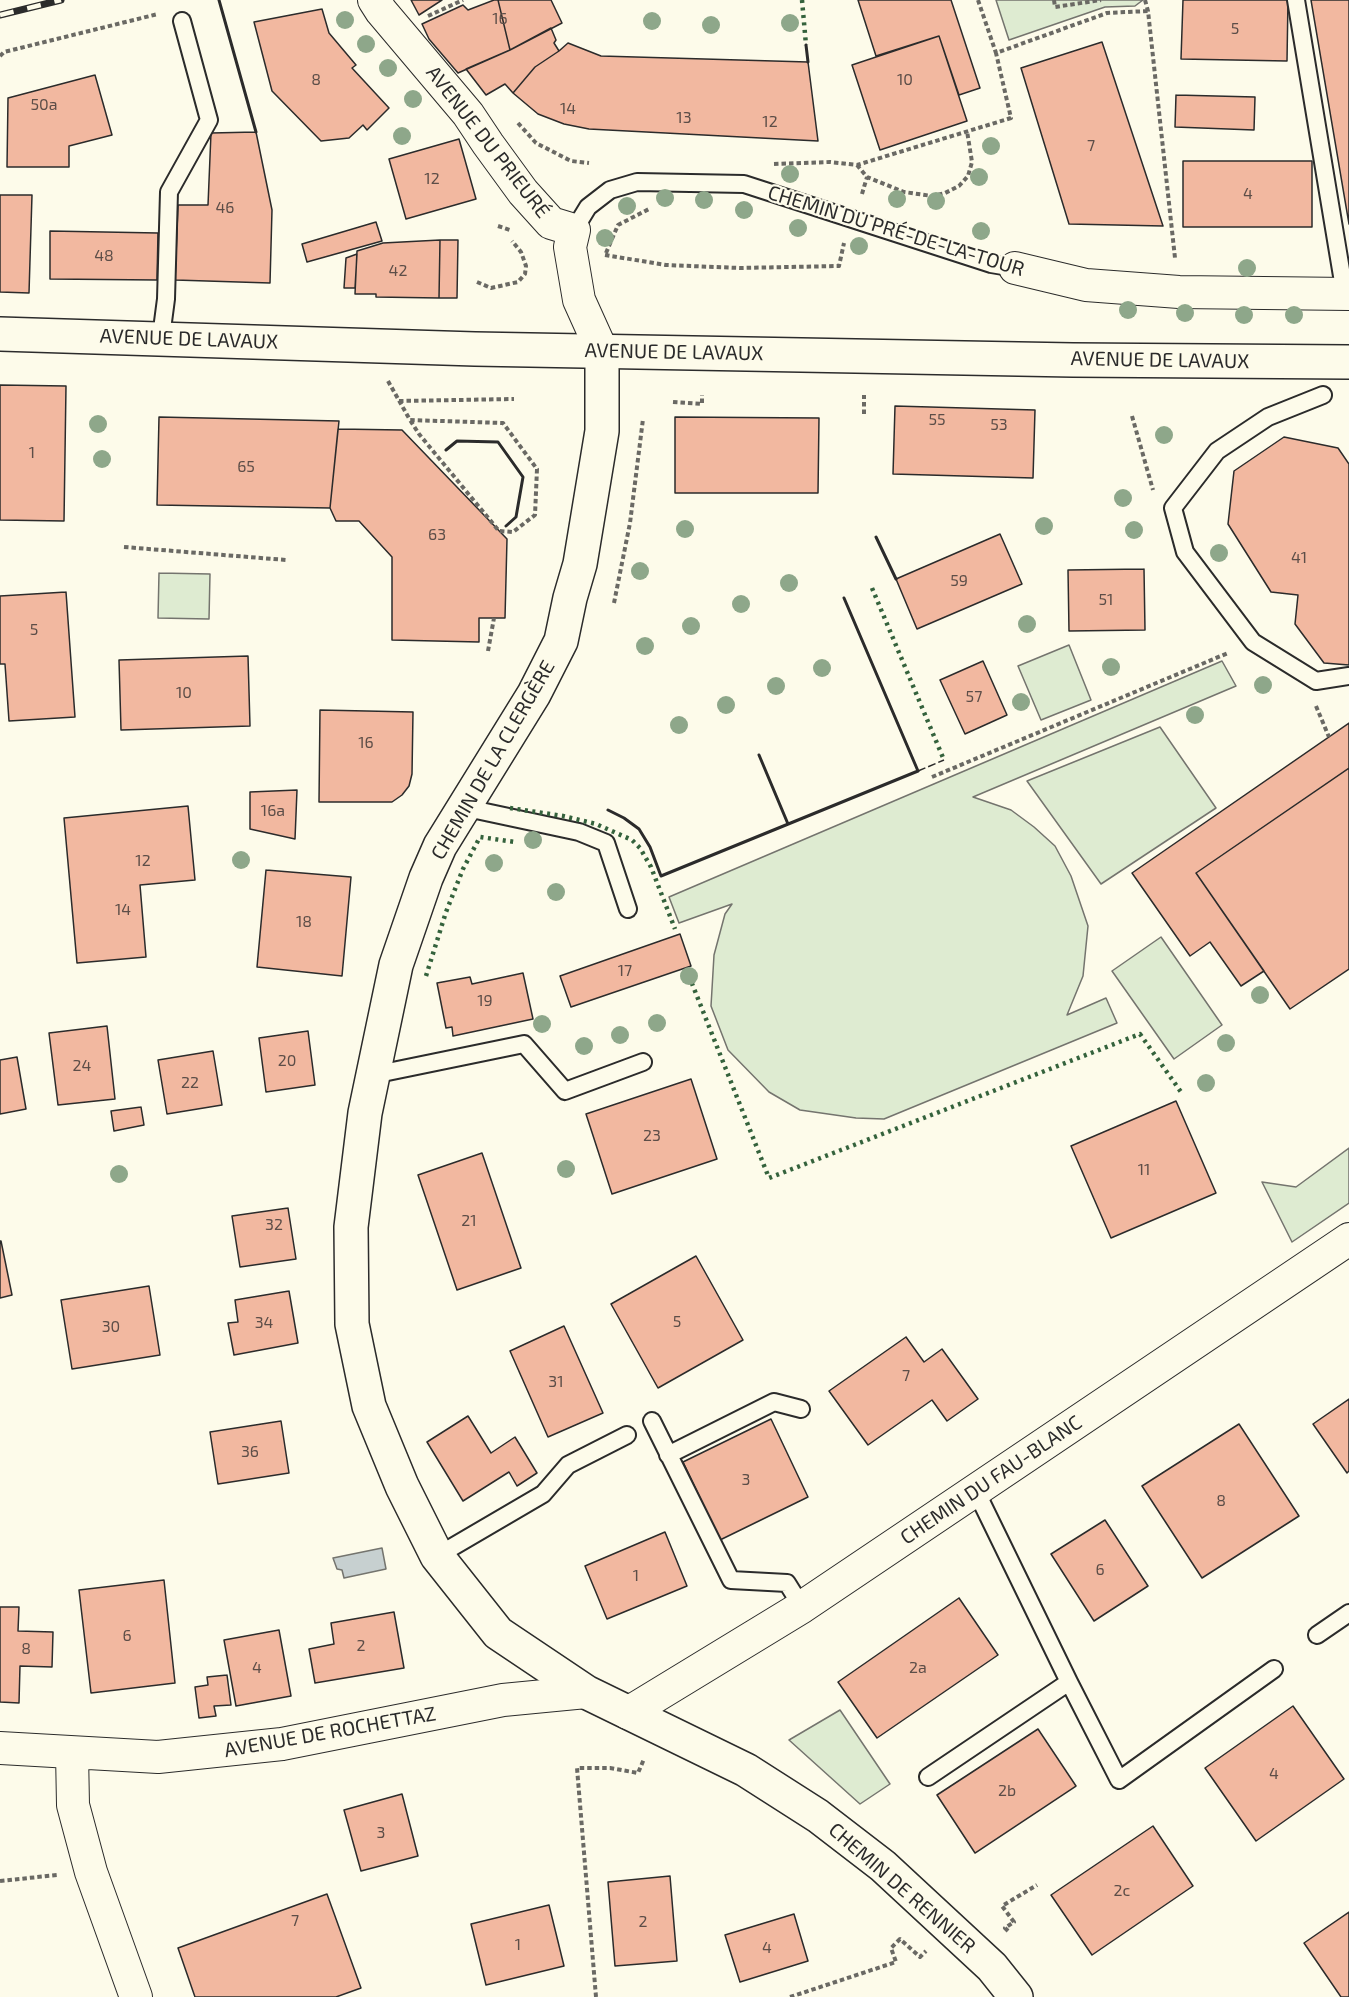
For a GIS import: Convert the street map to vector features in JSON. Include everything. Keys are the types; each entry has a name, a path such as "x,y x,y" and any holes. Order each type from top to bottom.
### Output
{"street":[{"name":"AVENUE DU PRIEURÉ","path":"374,0 468,114 523,192 551,223 572,238"},
{"path":"572,238 579,300 602,351"},
{"name":"CHEMIN DU PRÉ-DE-LA-TOUR","path":"1015,268 1086,285 1179,292 1347,294"},
{"name":"AVENUE DE LAVAUX","path":"0,334 602,351 1349,362"},
{"name":"CHEMIN DE LA CLERGÈRE","path":"586,1692 498,1633 437,1556 402,1486 369,1406 352,1324 351,1227 365,1113 396,965 426,878 440,846 462,807 534,694 561,641 580,564 602,431 602,351"},
{"name":"CHEMIN DU FAU-BLANC","path":"628,1713 802,1607 1349,1239"},
{"name":"CHEMIN DE RENNIER","path":"586,1692 746,1770 818,1816 883,1866 992,1967 1016,1997"},
{"name":"AVENUE DE ROCHETTAZ","path":"0,1748 158,1757 282,1744 503,1700 586,1692"},
{"path":"72,1753 73,1805 91,1872 136,1997"}],"lane":[{"path":"1296,0 1347,294"},
{"path":"161,337 166,299 169,192 209,120 182,21"},
{"name":"CHEMIN DU PRÉ-DE-LA-TOUR","path":"572,238 588,207 610,190 637,182 744,184 991,264 1015,268"},
{"path":"1323,394 1268,417 1217,451 1173,508 1185,552 1253,642 1316,681 1349,676"},
{"path":"462,807 579,832 606,843 628,909"},
{"path":"373,1075 524,1044 565,1091 643,1062"},
{"path":"668,1455 774,1402 801,1409"},
{"path":"652,1421 731,1580 787,1582 802,1607"},
{"path":"437,1556 543,1494 568,1465 627,1435"},
{"path":"976,1491 1119,1780 1274,1669"},
{"path":"1317,1635 1349,1613"},
{"path":"928,1777 1069,1682"}],"path":[{"path":"767,164 830,162 857,165 1011,118 996,53 978,0"},
{"path":"1054,0 1055,7 1101,0"},
{"path":"1145,0 1172,228"},
{"path":"0,56 4,52 168,11"},
{"path":"996,53 1107,14 1148,11"},
{"path":"488,144 514,119 536,143 571,161 588,163"},
{"path":"857,165 867,177 896,189 932,196 945,193 959,186 968,176 972,162 967,131"},
{"path":"853,220 867,177"},
{"path":"605,255 618,225 656,205"},
{"path":"498,226 519,232"},
{"path":"572,238 605,255 666,265 740,268 839,266 844,242 834,238"},
{"path":"477,282 491,288 505,286 518,282 525,274 526,266 521,252 512,241"},
{"path":"371,346 398,401 410,420 419,434 499,531 513,532 535,515 537,469 503,423 410,420"},
{"path":"673,402 702,404 702,395"},
{"path":"864,395 864,414"},
{"path":"398,401 514,399"},
{"path":"1132,416 1153,490"},
{"path":"614,603 630,523 643,419"},
{"path":"124,547 286,560"},
{"path":"488,651 494,618"},
{"path":"932,777 1253,642"},
{"path":"1316,705 1329,737"},
{"path":"596,1997 578,1768 610,1768 638,1773 645,1757"},
{"path":"0,1881 91,1872"},
{"path":"1005,1928 1014,1922 1002,1906 1037,1885"},
{"path":"790,1997 896,1962 891,1948 900,1939 920,1957"}],"green space":[{"path":"996,0 1143,0 1135,6 1105,7 1009,40"},
{"path":"159,573 210,574 209,619 158,618"},
{"path":"1069,645 1091,700 1041,720 1018,666"},
{"path":"1222,661 1236,686 973,797 1011,810 1055,846 1071,876 1088,926 1083,976 1067,1015 1106,998 1117,1023 884,1119 856,1118 800,1110 769,1092 728,1050 711,1006 714,955 725,914 732,904 679,923 669,897"},
{"path":"1160,727 1216,808 1101,884 1027,781"},
{"path":"1161,937 1222,1025 1174,1059 1112,971"},
{"path":"1349,1148 1349,1203 1292,1242 1262,1182 1296,1187"},
{"path":"840,1710 890,1784 860,1804 789,1740"}],"shaded area":[{"path":"382,1548 386,1569 344,1578 342,1570 337,1569 333,1558"}],"building":[{"path":"411,0 442,0 419,15"},
{"path":"498,0 510,50 458,73 429,39 422,24 463,5 468,10"},
{"path":"498,0 551,0 562,23 510,50"},
{"path":"858,0 951,0 980,88 959,95 939,36 876,56"},
{"path":"1183,0 1288,0 1287,61 1181,59"},
{"path":"1311,0 1349,0 1349,224"},
{"path":"322,9 329,33 356,65 352,68 389,108 367,130 363,125 349,138 321,141 272,91 254,22"},
{"path":"551,28 556,40 554,43 559,51 535,67 513,93 505,84 486,95 466,69 510,50"},
{"path":"939,36 967,121 880,150 852,65"},
{"path":"1102,42 1163,226 1069,224 1021,68"},
{"path":"568,43 601,56 808,62 818,141 589,129 564,124 538,114 513,93 535,67"},
{"path":"95,75 112,135 69,146 69,167 7,167 8,98"},
{"path":"1176,95 1255,97 1254,130 1175,127"},
{"path":"256,132 272,210 270,283 175,280 178,205 208,205 211,133"},
{"path":"459,139 476,199 406,219 389,159"},
{"path":"1183,161 1312,161 1312,227 1183,227"},
{"path":"0,195 32,195 29,293 0,292"},
{"path":"376,222 382,241 307,262 302,244"},
{"path":"50,231 158,233 157,280 50,279"},
{"path":"440,240 458,240 457,298 439,298"},
{"path":"440,240 439,298 376,297 376,294 355,294 357,251 383,243"},
{"path":"357,254 355,288 344,288 346,258"},
{"path":"0,385 66,386 64,521 0,520"},
{"path":"895,406 1035,410 1033,478 893,474"},
{"path":"159,417 339,421 330,508 157,505"},
{"path":"675,417 819,418 818,493 675,493"},
{"path":"338,429 402,430 507,539 505,618 479,618 479,642 392,640 392,557 359,521 336,521 330,508"},
{"path":"1284,437 1338,448 1349,464 1349,665 1324,663 1295,624 1298,595 1271,592 1228,524 1234,471"},
{"path":"1000,534 1022,584 917,629 896,579"},
{"path":"1144,569 1145,630 1069,631 1068,570"},
{"path":"66,592 75,717 9,721 5,664 0,664 0,596"},
{"path":"248,656 250,726 121,730 119,660"},
{"path":"983,661 1007,715 965,734 940,680"},
{"path":"320,710 413,712 412,774 409,786 402,795 392,802 319,802"},
{"path":"1349,723 1349,768 1196,873 1264,971 1241,986 1210,942 1190,956 1132,873"},
{"path":"1349,768 1349,969 1290,1009 1196,873"},
{"path":"297,790 295,839 250,829 250,792"},
{"path":"188,806 195,880 140,885 146,957 77,963 64,818"},
{"path":"266,870 351,877 342,976 257,967"},
{"path":"680,934 691,966 571,1007 560,976"},
{"path":"523,973 533,1019 453,1036 452,1027 446,1028 437,983 470,977 472,984"},
{"path":"107,1026 115,1099 58,1105 49,1033"},
{"path":"308,1031 315,1085 266,1092 259,1038"},
{"path":"213,1051 222,1105 167,1114 158,1060"},
{"path":"17,1057 26,1109 0,1114 0,1060"},
{"path":"691,1079 717,1159 612,1194 586,1114"},
{"path":"1176,1101 1216,1193 1111,1238 1071,1146"},
{"path":"141,1107 144,1125 114,1131 111,1111"},
{"path":"482,1153 521,1268 457,1290 418,1175"},
{"path":"288,1208 296,1259 240,1267 232,1216"},
{"path":"0,1241 12,1295 0,1298"},
{"path":"696,1256 743,1340 658,1388 611,1304"},
{"path":"149,1286 160,1355 72,1369 61,1300"},
{"path":"289,1291 298,1343 234,1355 228,1323 238,1322 235,1300"},
{"path":"564,1326 603,1413 548,1437 510,1351"},
{"path":"906,1337 924,1362 942,1349 978,1399 947,1421 932,1400 868,1445 829,1391"},
{"path":"1349,1399 1349,1471 1347,1473 1313,1424"},
{"path":"468,1416 491,1453 515,1437 537,1473 517,1486 509,1472 463,1501 427,1442"},
{"path":"771,1419 808,1497 720,1540 683,1462"},
{"path":"281,1421 289,1473 218,1484 210,1432"},
{"path":"1239,1424 1299,1516 1202,1578 1142,1486"},
{"path":"1105,1520 1148,1586 1094,1621 1051,1554"},
{"path":"665,1532 687,1586 607,1619 585,1566"},
{"path":"164,1580 175,1683 91,1693 79,1590"},
{"path":"959,1598 998,1655 877,1738 838,1682"},
{"path":"0,1607 19,1607 18,1631 53,1632 52,1667 20,1666 19,1703 0,1702"},
{"path":"394,1612 404,1668 315,1683 309,1649 334,1644 331,1623"},
{"path":"279,1630 291,1696 236,1706 224,1640"},
{"path":"227,1675 231,1705 214,1706 216,1716 199,1718 195,1687 208,1685 207,1677"},
{"path":"1293,1706 1344,1779 1256,1841 1205,1768"},
{"path":"1038,1729 1076,1786 975,1853 937,1795"},
{"path":"402,1794 418,1856 361,1871 344,1810"},
{"path":"1153,1826 1193,1886 1092,1955 1051,1895"},
{"path":"670,1876 677,1961 615,1966 608,1882"},
{"path":"327,1894 361,1988 336,1997 195,1997 178,1948"},
{"path":"549,1905 564,1966 486,1985 471,1924"},
{"path":"1349,1912 1349,1997 1341,1997 1304,1943"},
{"path":"794,1914 808,1961 740,1982 725,1935"}],"railway":[{"path":"0,15 61,0"}],"hedge":[{"path":"802,0 806,45"},
{"path":"872,588 944,760"},
{"path":"510,808 563,816 596,824 632,840 640,848 651,867 675,929"},
{"path":"426,976 446,912 463,869 480,837 515,842"},
{"path":"689,976 769,1178 1140,1034 1181,1092"}],"fence":[{"path":"918,771 944,760"}],"wall":[{"path":"219,0 256,132"},
{"path":"806,45 808,62"},
{"path":"446,450 457,441 498,442 523,477 516,517 506,526"},
{"path":"876,537 896,579"},
{"path":"608,810 639,829 650,847 661,876 918,771 844,598"},
{"path":"759,755 788,824"}]}
